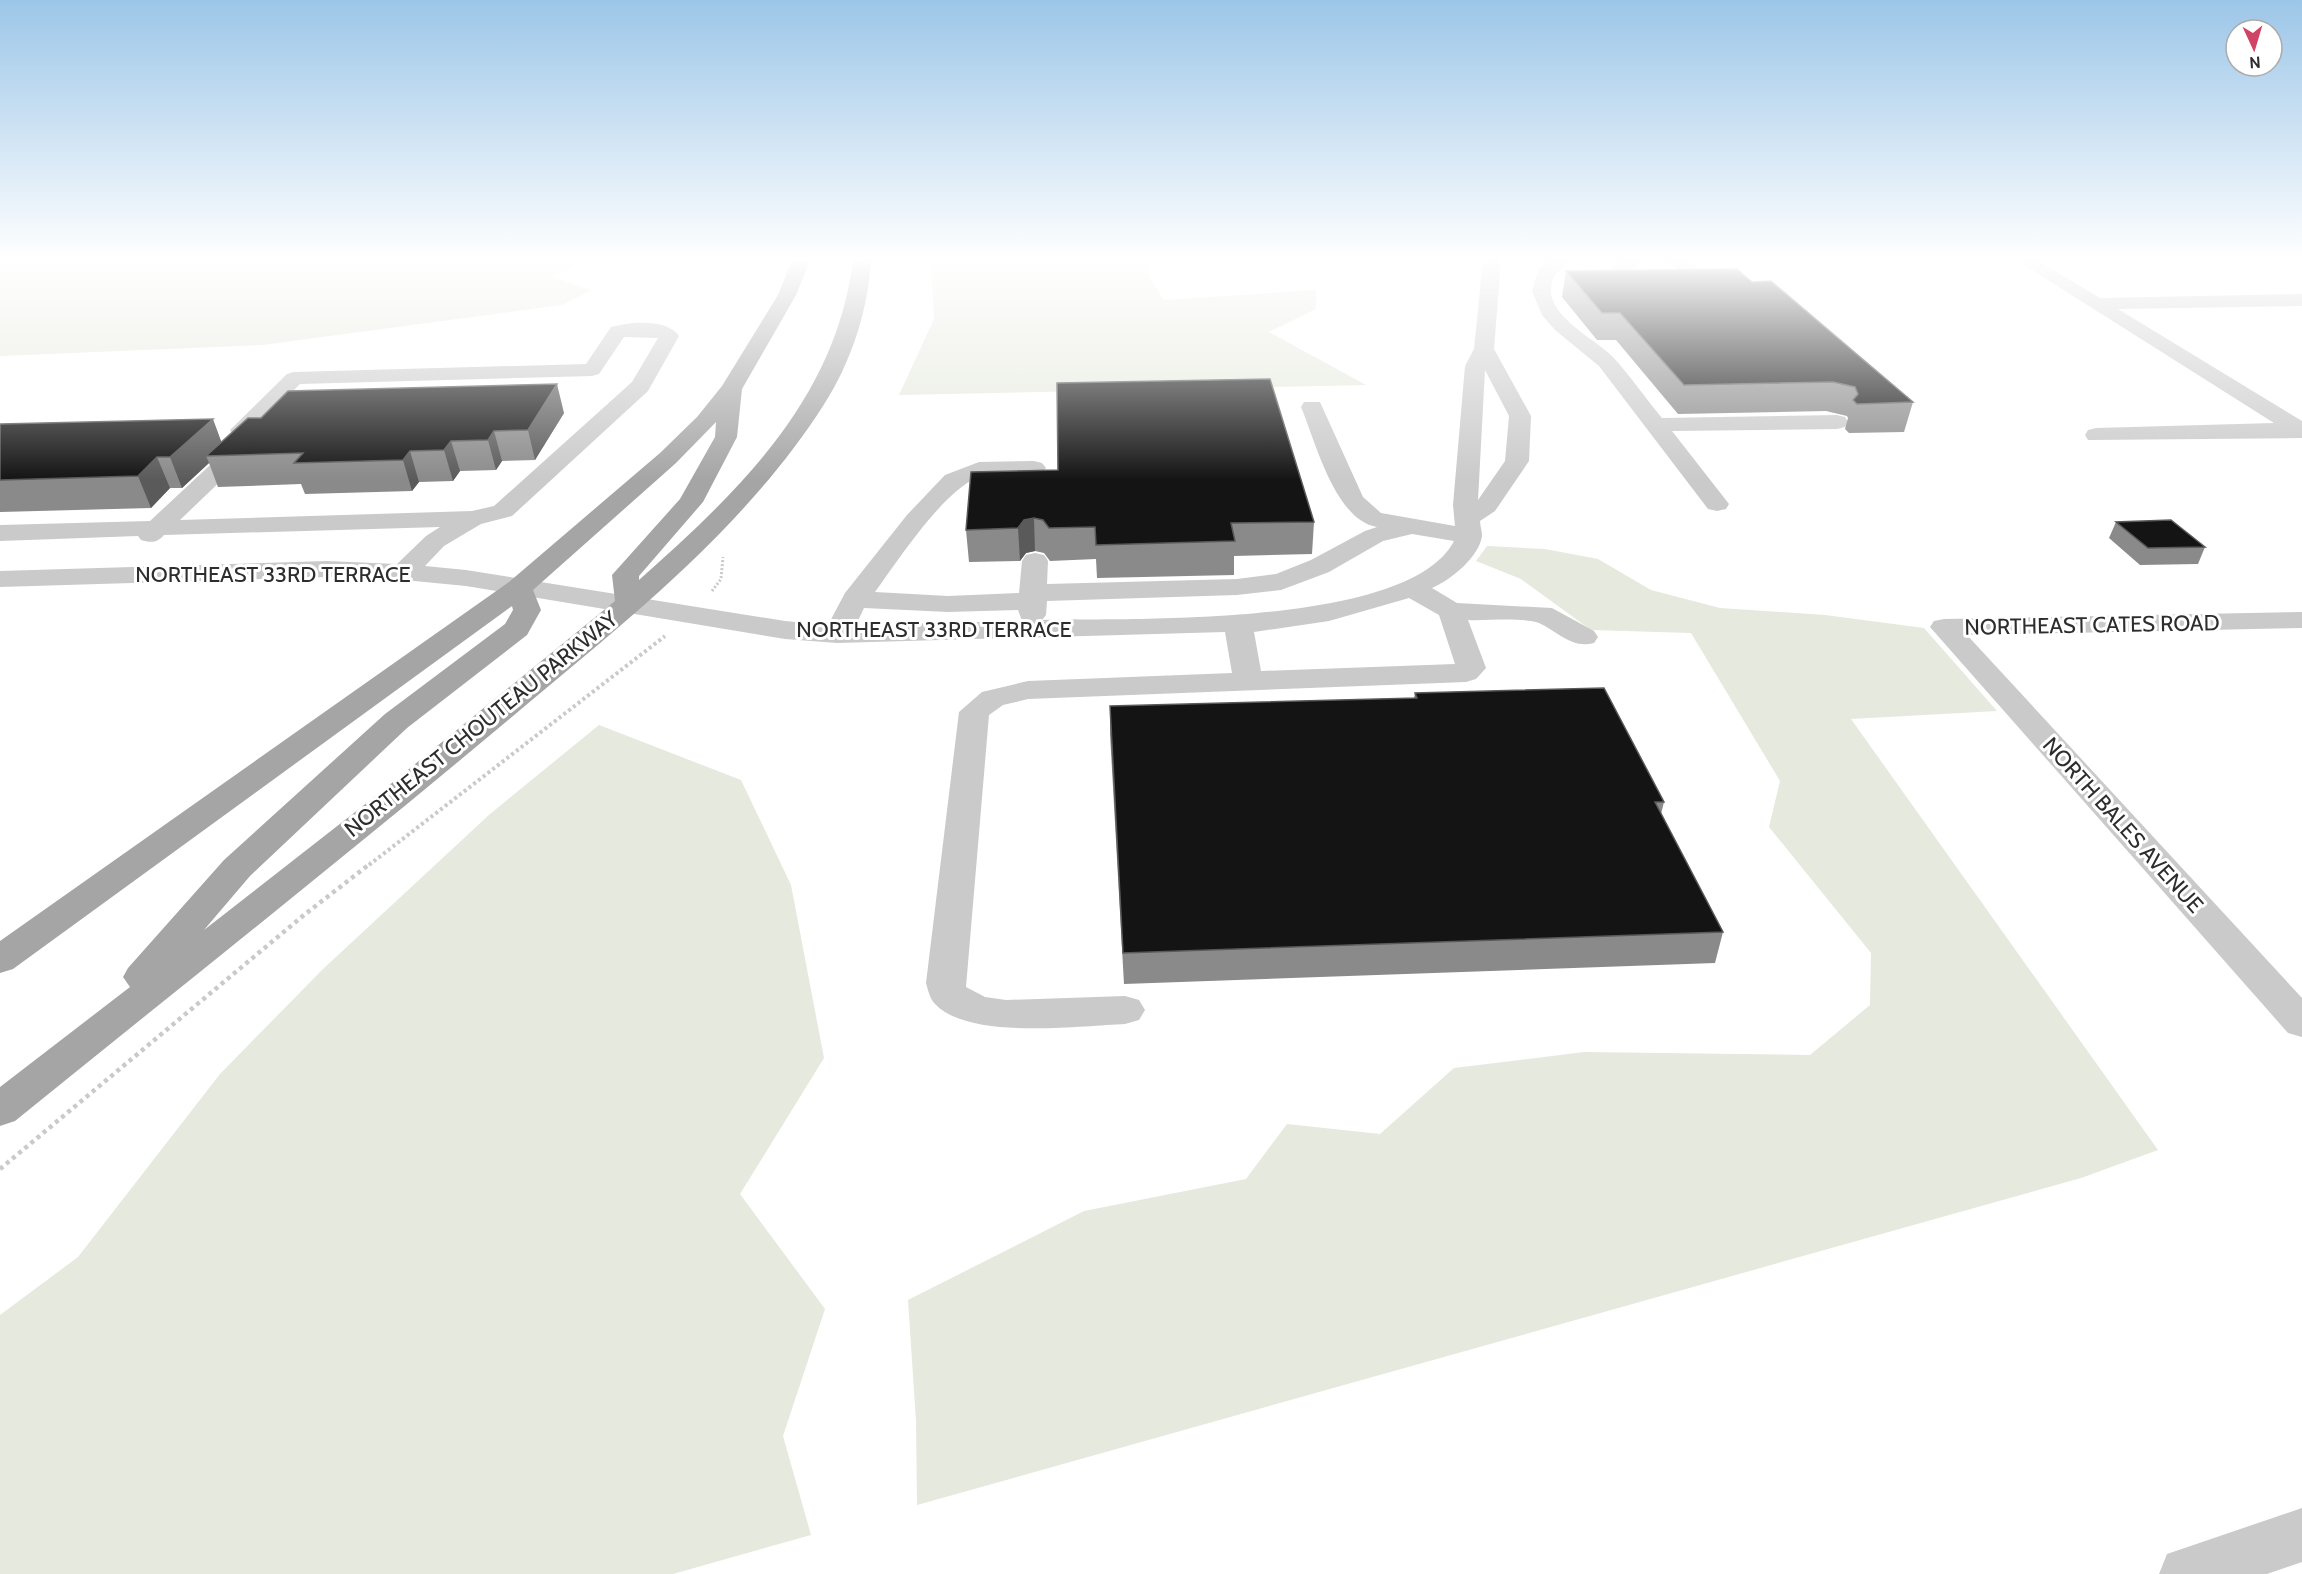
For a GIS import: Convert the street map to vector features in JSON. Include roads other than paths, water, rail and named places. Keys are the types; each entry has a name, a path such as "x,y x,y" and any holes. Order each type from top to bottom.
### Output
{"main road":[{"path":"0,960 519,588 668,458 705,422 731,389 764,333"},
{"name":"NORTHEAST CHOUTEAU PARKWAY","path":"0,1110 476,732 629,604 760,474 813,404 848,333"},
{"path":"629,604 625,575 632,564 692,502 726,437 731,389"},
{"path":"88,1040 237,868 396,721 517,629 527,610 519,588"}],"street":[{"path":"592,370 616,333"},
{"path":"0,533 472,519 503,511 640,386 669,336 664,333"},
{"name":"NORTHEAST 33RD TERRACE","path":"1467,527 1486,506 1517,461 1495,427 1475,366 1484,349 1485,333"},
{"path":"1574,333 1599,354 1717,504"},
{"path":"2144,333 2301,430"},
{"name":"NORTHEAST 33RD TERRACE","path":"1484,349 1520,416 1495,427"},
{"path":"109,576 261,430 229,431 294,378 651,369"},
{"path":"1312,407 1352,500 1373,519 1408,527 1467,527"},
{"path":"1654,425 1837,422"},
{"name":"NORTHEAST 33RD TERRACE","path":"0,579 327,569 404,572 466,578 785,630 837,634 1263,623 1329,613 1387,597 1431,579 1459,556 1495,427"},
{"path":"2096,435 2301,430"},
{"path":"837,634 855,599 924,511 953,480 979,469 1034,468"},
{"path":"404,572 435,541 472,519"},
{"path":"855,599 948,604 1032,597 1237,587 1281,582 1320,566 1374,536 1408,527"},
{"path":"1031,629 1035,561"},
{"path":"1411,587 1451,612 1542,614 1584,637"},
{"path":"1125,1010 1006,1014 976,1010 949,995 945,983 974,712 993,698 1028,690 1466,673 1471,668 1451,612"},
{"name":"NORTHEAST CATES ROAD","path":"1944,627 2302,620"},
{"path":"1238,623 1247,674 1245,680"},
{"name":"NORTH BALES AVENUE","path":"1944,627 2302,1023"},
{"path":"2187,1574 2302,1535"}]}
